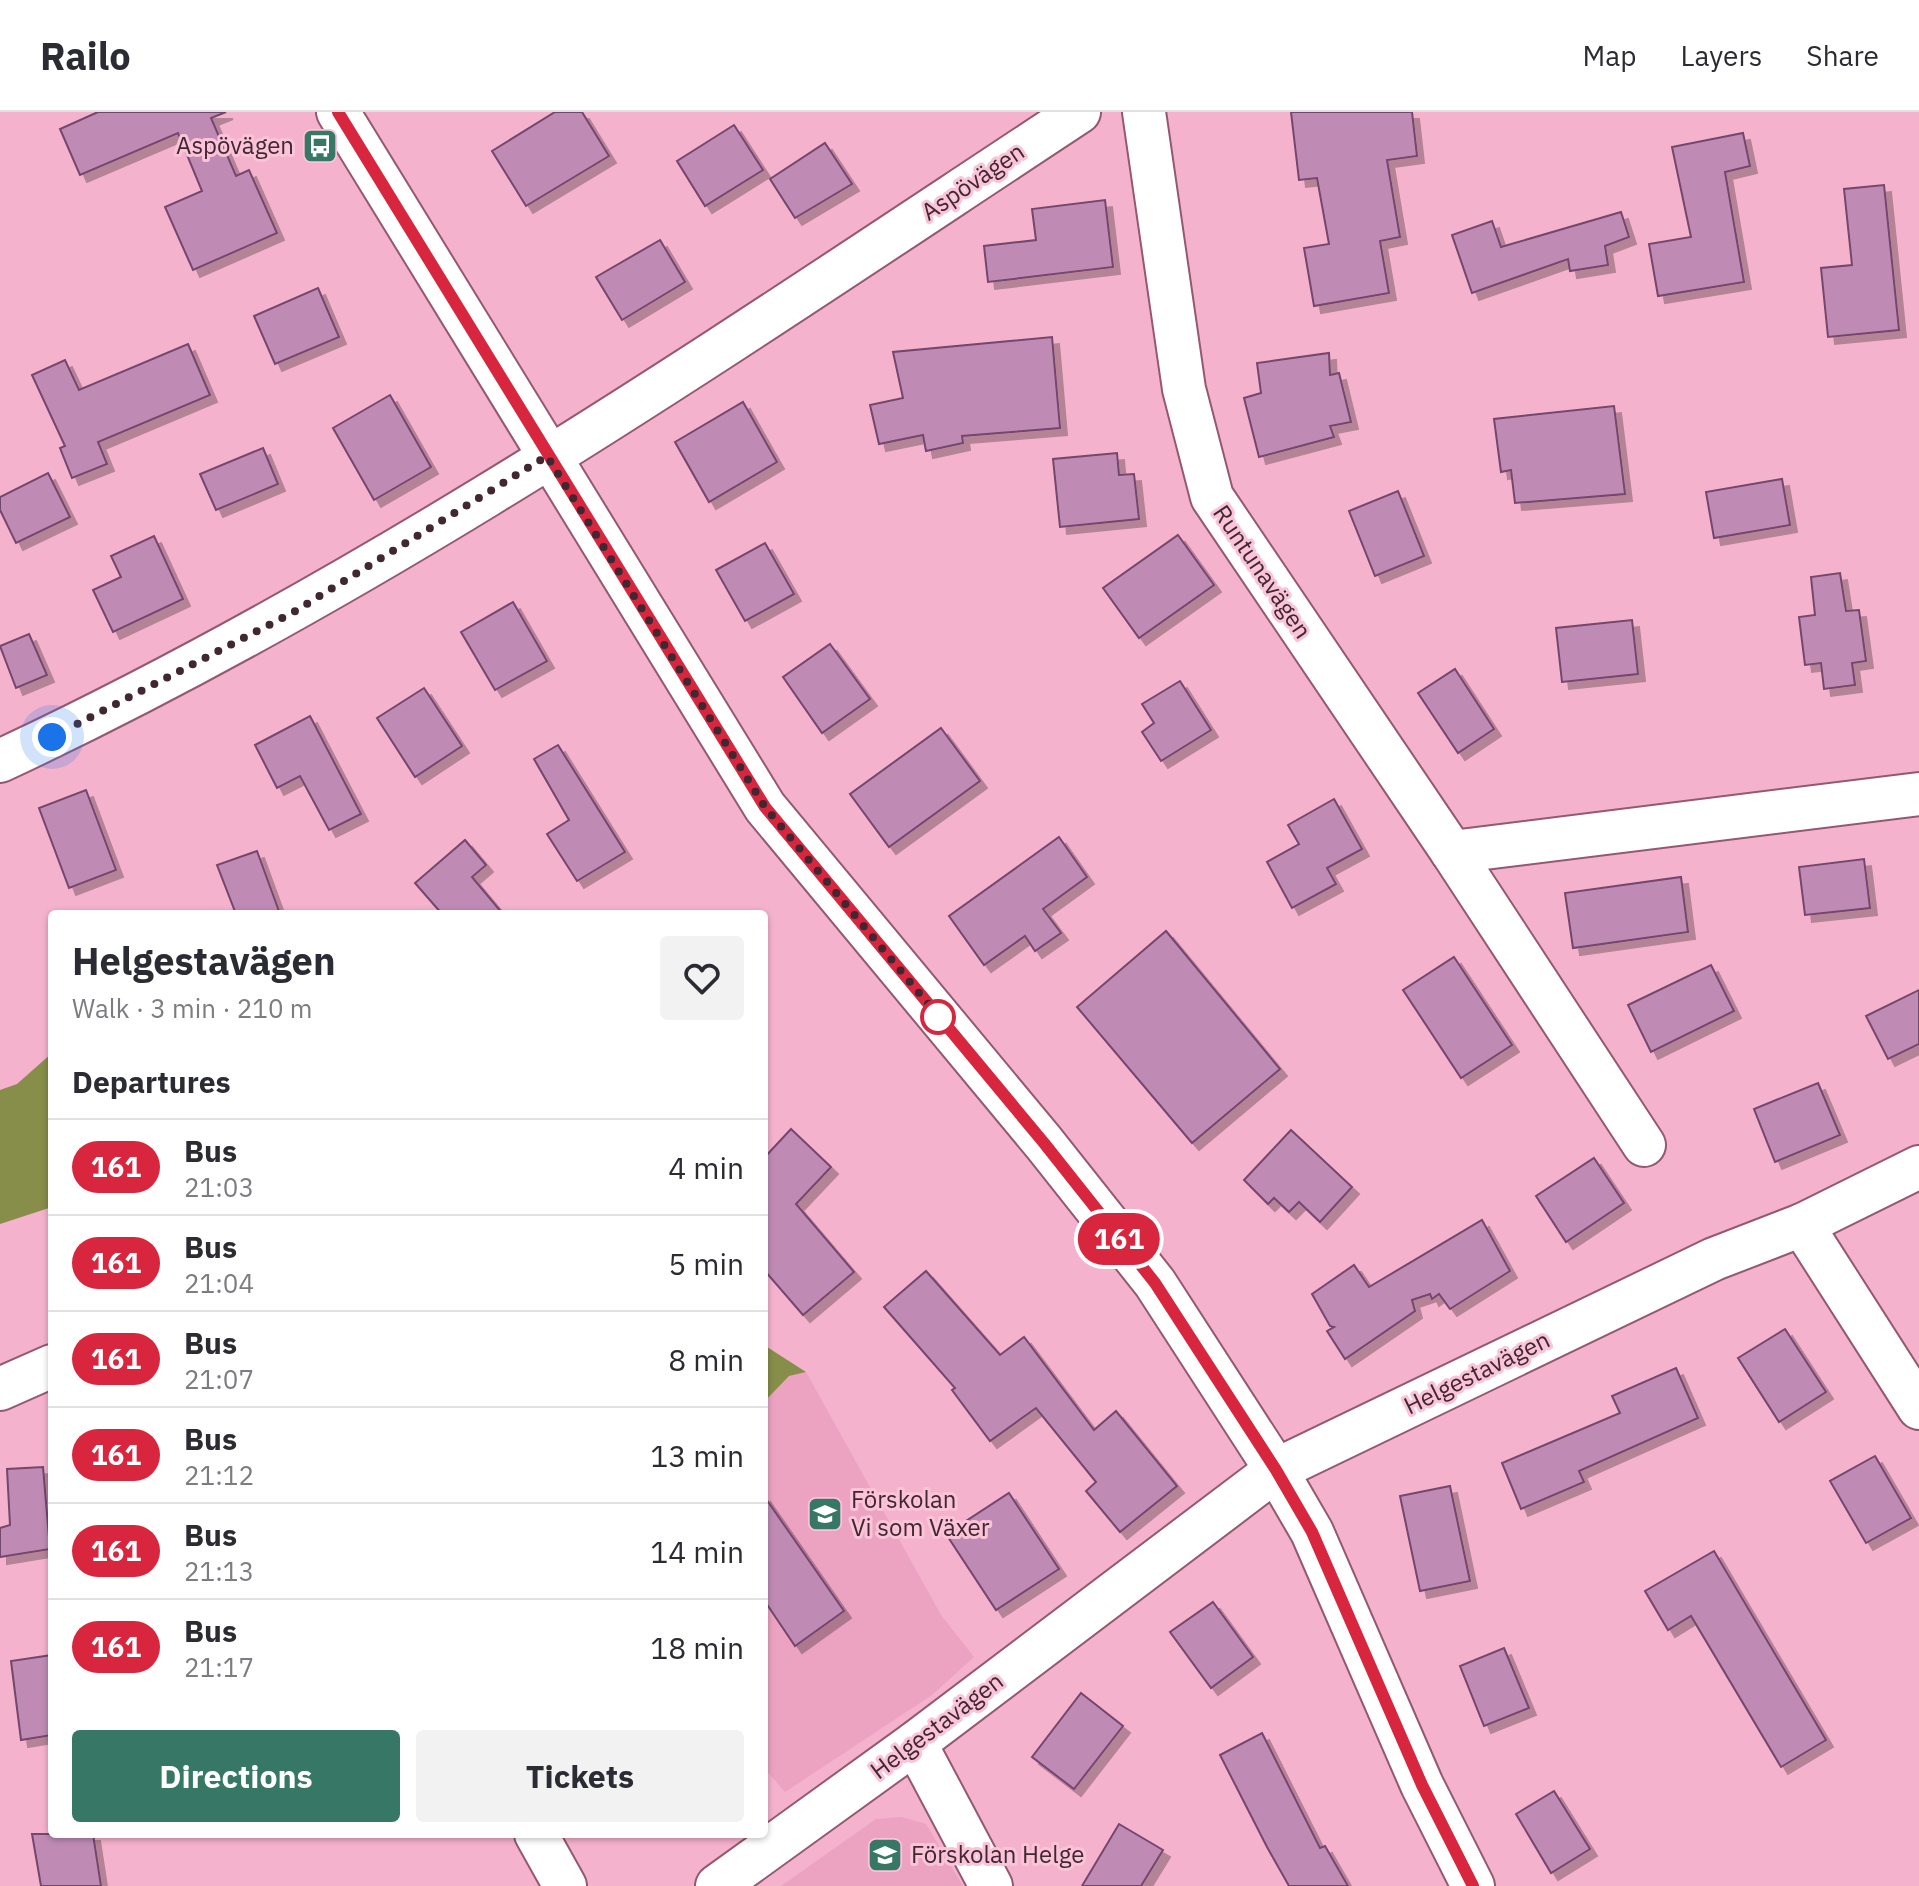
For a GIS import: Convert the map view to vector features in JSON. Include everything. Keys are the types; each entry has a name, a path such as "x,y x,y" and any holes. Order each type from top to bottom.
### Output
{"street":[{"path":"338,112 765,807 1044,1143 1155,1283 1276,1470 1312,1532 1422,1785 1473,1886"},
{"name":"Aspövägen","path":"0,761 105,712 292,613 750,331 1079,112"},
{"name":"Runtunavägen","path":"1144,112 1184,389 1212,497 1452,852 1644,1145"},
{"path":"1452,852 1919,794"},
{"name":"Helgestavägen","path":"717,1886 915,1743 1276,1470 1714,1259 1802,1225 1919,1167"},
{"path":"1802,1225 1919,1408"},
{"path":"0,1389 48,1368"},
{"path":"915,1743 991,1886"},
{"path":"538,1838 565,1886"}],"shaded area":[{"name":"Förskolan Vi som Växer","path":"806,1372 941,1615 974,1657 932,1695 785,1792 768,1773 768,1398 789,1376"},
{"name":"Förskolan Helge","path":"902,1817 926,1824 963,1886 781,1886 876,1819"}],"green space":[{"path":"48,1057 48,1208 0,1224 0,1090 17,1084"},
{"path":"768,1348 806,1372 789,1376 768,1398"}],"building":[{"path":"98,112 226,112 211,118 236,176 249,170 277,233 193,270 165,207 202,191 178,133 80,175 60,129"},
{"path":"555,112 582,112 609,156 526,206 492,151"},
{"path":"1291,112 1412,112 1417,156 1387,160 1400,237 1380,241 1389,293 1314,306 1304,248 1329,244 1317,178 1299,180"},
{"path":"734,125 763,170 705,206 677,161"},
{"path":"1743,133 1750,166 1725,172 1744,282 1658,296 1649,244 1691,237 1672,147"},
{"path":"825,143 852,184 795,218 770,179"},
{"path":"1884,185 1899,330 1828,337 1821,268 1852,265 1844,189"},
{"path":"1105,200 1113,267 988,282 984,246 1036,240 1032,209"},
{"path":"1621,212 1629,237 1605,246 1608,265 1570,271 1568,259 1472,293 1452,235 1492,221 1501,247"},
{"path":"660,240 685,282 622,320 596,277"},
{"path":"318,288 339,337 275,364 254,316"},
{"path":"1052,337 1060,428 962,436 963,443 926,451 923,435 879,444 870,405 903,398 893,352"},
{"path":"188,344 210,395 98,442 107,464 72,478 60,448 65,446 32,375 65,360 79,390"},
{"path":"1329,353 1330,375 1339,373 1351,422 1330,426 1334,437 1259,457 1244,398 1261,393 1257,363"},
{"path":"390,395 431,467 374,500 333,428"},
{"path":"743,402 777,462 709,502 675,442"},
{"path":"1614,406 1625,494 1515,503 1511,470 1501,472 1494,419"},
{"path":"263,448 278,484 216,510 200,474"},
{"path":"1117,453 1119,475 1134,474 1139,519 1060,527 1053,459"},
{"path":"48,473 70,517 16,543 0,510 0,497"},
{"path":"1782,479 1790,525 1714,538 1706,492"},
{"path":"1398,491 1424,556 1375,576 1349,511"},
{"path":"1178,535 1214,585 1139,638 1103,588"},
{"path":"154,536 183,599 113,632 93,590 121,577 111,556"},
{"path":"765,543 794,594 745,621 716,570"},
{"path":"1840,573 1846,611 1859,610 1866,661 1852,663 1855,685 1824,689 1821,663 1805,665 1799,617 1815,615 1811,577"},
{"path":"513,602 547,661 495,690 461,632"},
{"path":"1632,620 1638,674 1562,682 1556,628"},
{"path":"29,634 47,675 16,688 0,646"},
{"path":"830,644 870,699 822,733 783,677"},
{"path":"1455,669 1494,729 1458,753 1418,693"},
{"path":"1180,681 1211,730 1161,761 1142,732 1154,723 1142,704"},
{"path":"424,688 462,746 415,777 377,718"},
{"path":"310,716 361,814 329,830 300,776 277,788 255,745"},
{"path":"941,728 980,781 889,847 850,794"},
{"path":"558,745 625,852 577,881 547,834 569,820 534,759"},
{"path":"86,790 116,870 69,888 39,808"},
{"path":"1334,799 1362,849 1327,868 1336,884 1292,908 1267,862 1299,844 1288,825"},
{"path":"1059,837 1087,877 1043,909 1061,933 1035,951 1025,936 984,965 949,916"},
{"path":"465,840 486,865 472,877 500,910 439,910 415,883"},
{"path":"257,851 279,910 234,910 217,865"},
{"path":"1864,859 1870,908 1805,915 1799,867"},
{"path":"1681,877 1688,932 1573,948 1565,893"},
{"path":"1166,931 1280,1069 1192,1143 1077,1007"},
{"path":"1454,957 1512,1045 1461,1078 1403,990"},
{"path":"1711,965 1734,1011 1651,1052 1628,1005"},
{"path":"1919,990 1919,1044 1888,1059 1866,1016"},
{"path":"1818,1083 1840,1135 1775,1162 1754,1109"},
{"path":"791,1129 831,1167 796,1204 854,1272 803,1315 768,1275 768,1154"},
{"path":"1291,1130 1352,1187 1320,1222 1299,1202 1289,1212 1274,1198 1268,1204 1244,1180"},
{"path":"1594,1158 1624,1203 1566,1242 1536,1196"},
{"path":"1482,1220 1510,1271 1450,1309 1439,1294 1432,1299 1430,1294 1412,1300 1415,1311 1345,1359 1327,1331 1334,1327 1330,1326 1312,1294 1354,1265 1369,1287"},
{"path":"926,1271 1000,1355 1024,1337 1094,1430 1116,1411 1177,1486 1120,1532 1086,1491 1096,1482 1036,1408 990,1441 952,1390 955,1388 884,1307"},
{"path":"1785,1329 1826,1392 1779,1422 1738,1358"},
{"path":"1676,1368 1698,1418 1579,1471 1584,1482 1521,1509 1502,1463 1620,1413 1612,1396"},
{"path":"1875,1456 1911,1518 1866,1543 1830,1481"},
{"path":"43,1467 48,1549 0,1557 0,1528 10,1525 7,1469"},
{"path":"1450,1486 1470,1581 1420,1591 1400,1496"},
{"path":"1009,1493 1059,1569 996,1610 946,1534"},
{"path":"768,1502 844,1611 795,1646 768,1606"},
{"path":"1714,1551 1826,1740 1781,1767 1691,1616 1668,1630 1645,1591"},
{"path":"1213,1602 1253,1657 1211,1688 1170,1632"},
{"path":"1504,1648 1529,1708 1484,1726 1460,1666"},
{"path":"48,1656 48,1736 21,1740 11,1661"},
{"path":"1081,1693 1123,1726 1074,1789 1032,1757"},
{"path":"1262,1733 1320,1848 1325,1846 1348,1886 1289,1886 1267,1847 1220,1755"},
{"path":"1554,1791 1590,1849 1551,1873 1516,1814"},
{"path":"1119,1824 1163,1850 1141,1886 1082,1886"},
{"path":"32,1834 48,1834 48,1838 94,1838 101,1886 41,1886"}],"bus line":[{"name":"161","path":"338,112 765,807 1044,1143 1155,1283 1276,1470 1312,1532 1422,1785 1473,1886"}],"place":[{"name":"Aspövägen","path":"320,146"},
{"name":"Förskolan Vi som Växer","path":"825,1514"},
{"name":"Förskolan Helge","path":"885,1855"}],"route":[{"path":"52,737 292,613 547,456 765,807 944,1023 938,1017"}]}
